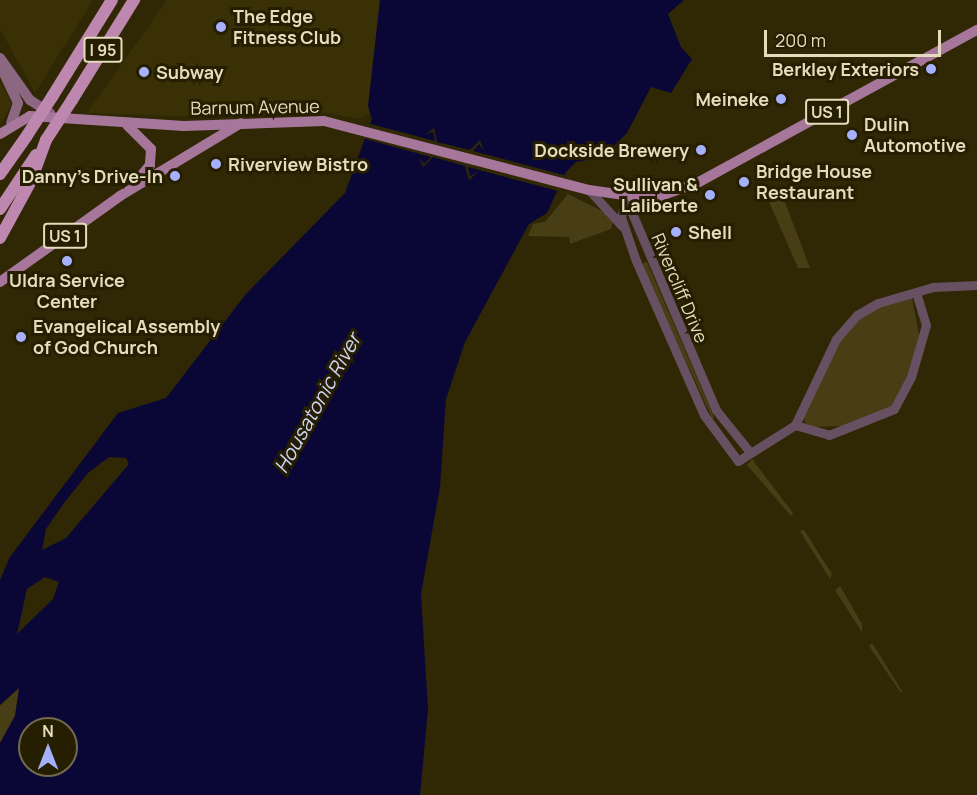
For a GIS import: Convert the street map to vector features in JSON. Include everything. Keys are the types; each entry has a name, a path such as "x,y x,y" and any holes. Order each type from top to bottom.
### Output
{"highway":[{"name":"I 95","path":"0,174 52,97 112,0"},
{"name":"I 95","path":"0,209 134,0"},
{"path":"0,238 31,182 46,140"}],"main road":[{"name":"US 1","path":"584,189 626,199 658,198 689,187 977,30"},
{"path":"0,58 30,100 64,119"},
{"path":"0,65 18,103 11,123 0,134"},
{"name":"Barnum Avenue","path":"11,123 30,116 123,123 319,121 350,127 584,189"},
{"path":"123,123 143,135 152,152 148,168 130,190"},
{"name":"US 1","path":"0,282 130,190 241,123"}],"street":[{"name":"Rivercliff Drive","path":"584,189 623,228 711,424 738,462 749,451 721,418 645,255 626,199"},
{"name":"Rivercliff Drive","path":"623,228 626,199"},
{"path":"749,451 795,425 845,326 869,307 916,292 977,285"},
{"path":"795,425 829,435 894,410 911,377 926,325 916,292"},
{"path":"711,424 721,418"}],"shaded area":[{"path":"0,0 93,0 35,93 0,29"},
{"path":"167,0 380,0 371,112 361,119 316,111 214,117 87,113"},
{"path":"0,81 12,104 0,125"},
{"path":"772,188 780,189 810,268 798,268 766,195"},
{"path":"568,194 604,212 613,222 611,229 570,244 569,237 528,236 533,224 545,222"},
{"path":"647,262 714,417 713,420 641,264"},
{"path":"912,298 919,335 908,376 891,406 847,426 808,427 803,418 840,340 857,320 885,304"},
{"path":"752,459 793,513 791,516 747,465"},
{"path":"804,530 832,574 830,579 800,531"},
{"path":"840,586 862,624 862,632 835,590"},
{"path":"872,643 902,691 901,693 869,646"},
{"path":"20,687 15,716 0,743 0,705"}],"water":[{"name":"Housatonic River","path":"380,0 684,0 668,14 681,47 692,59 671,93 651,87 627,133 603,157 576,162 566,172 547,213 529,224 465,342 446,399 440,487 421,594 428,709 420,795 0,795 0,743 15,716 19,688 0,705 0,580 10,557 118,413 166,398 246,294 345,193 372,119 368,106","holes":["109,457 126,458 129,464 66,538 42,550 46,529 88,473","45,577 59,582 53,599 17,634 27,589"]}],"pier":[{"path":"367,123 435,141 433,132 425,135 434,128 437,142 470,150 480,140 484,151 479,144 473,151 567,176 562,192 468,167 470,176 478,172 469,180 465,166 433,157 423,167 419,157 424,164 431,157 362,138"}],"place":[{"name":"The Edge Fitness Club","path":"221,27"},
{"name":"Berkley Exteriors","path":"931,69"},
{"name":"Subway","path":"144,72"},
{"name":"Meineke","path":"781,99"},
{"name":"Dulin Automotive","path":"852,135"},
{"name":"Dockside Brewery","path":"701,150"},
{"name":"Riverview Bistro","path":"216,164"},
{"name":"Danny's Drive-In","path":"175,176"},
{"name":"Bridge House Restaurant","path":"744,182"},
{"name":"Sullivan & Laliberte","path":"710,195"},
{"name":"Shell","path":"676,232"},
{"name":"Uldra Service Center","path":"67,261"},
{"name":"Evangelical Assembly of God Church","path":"21,337"}]}
